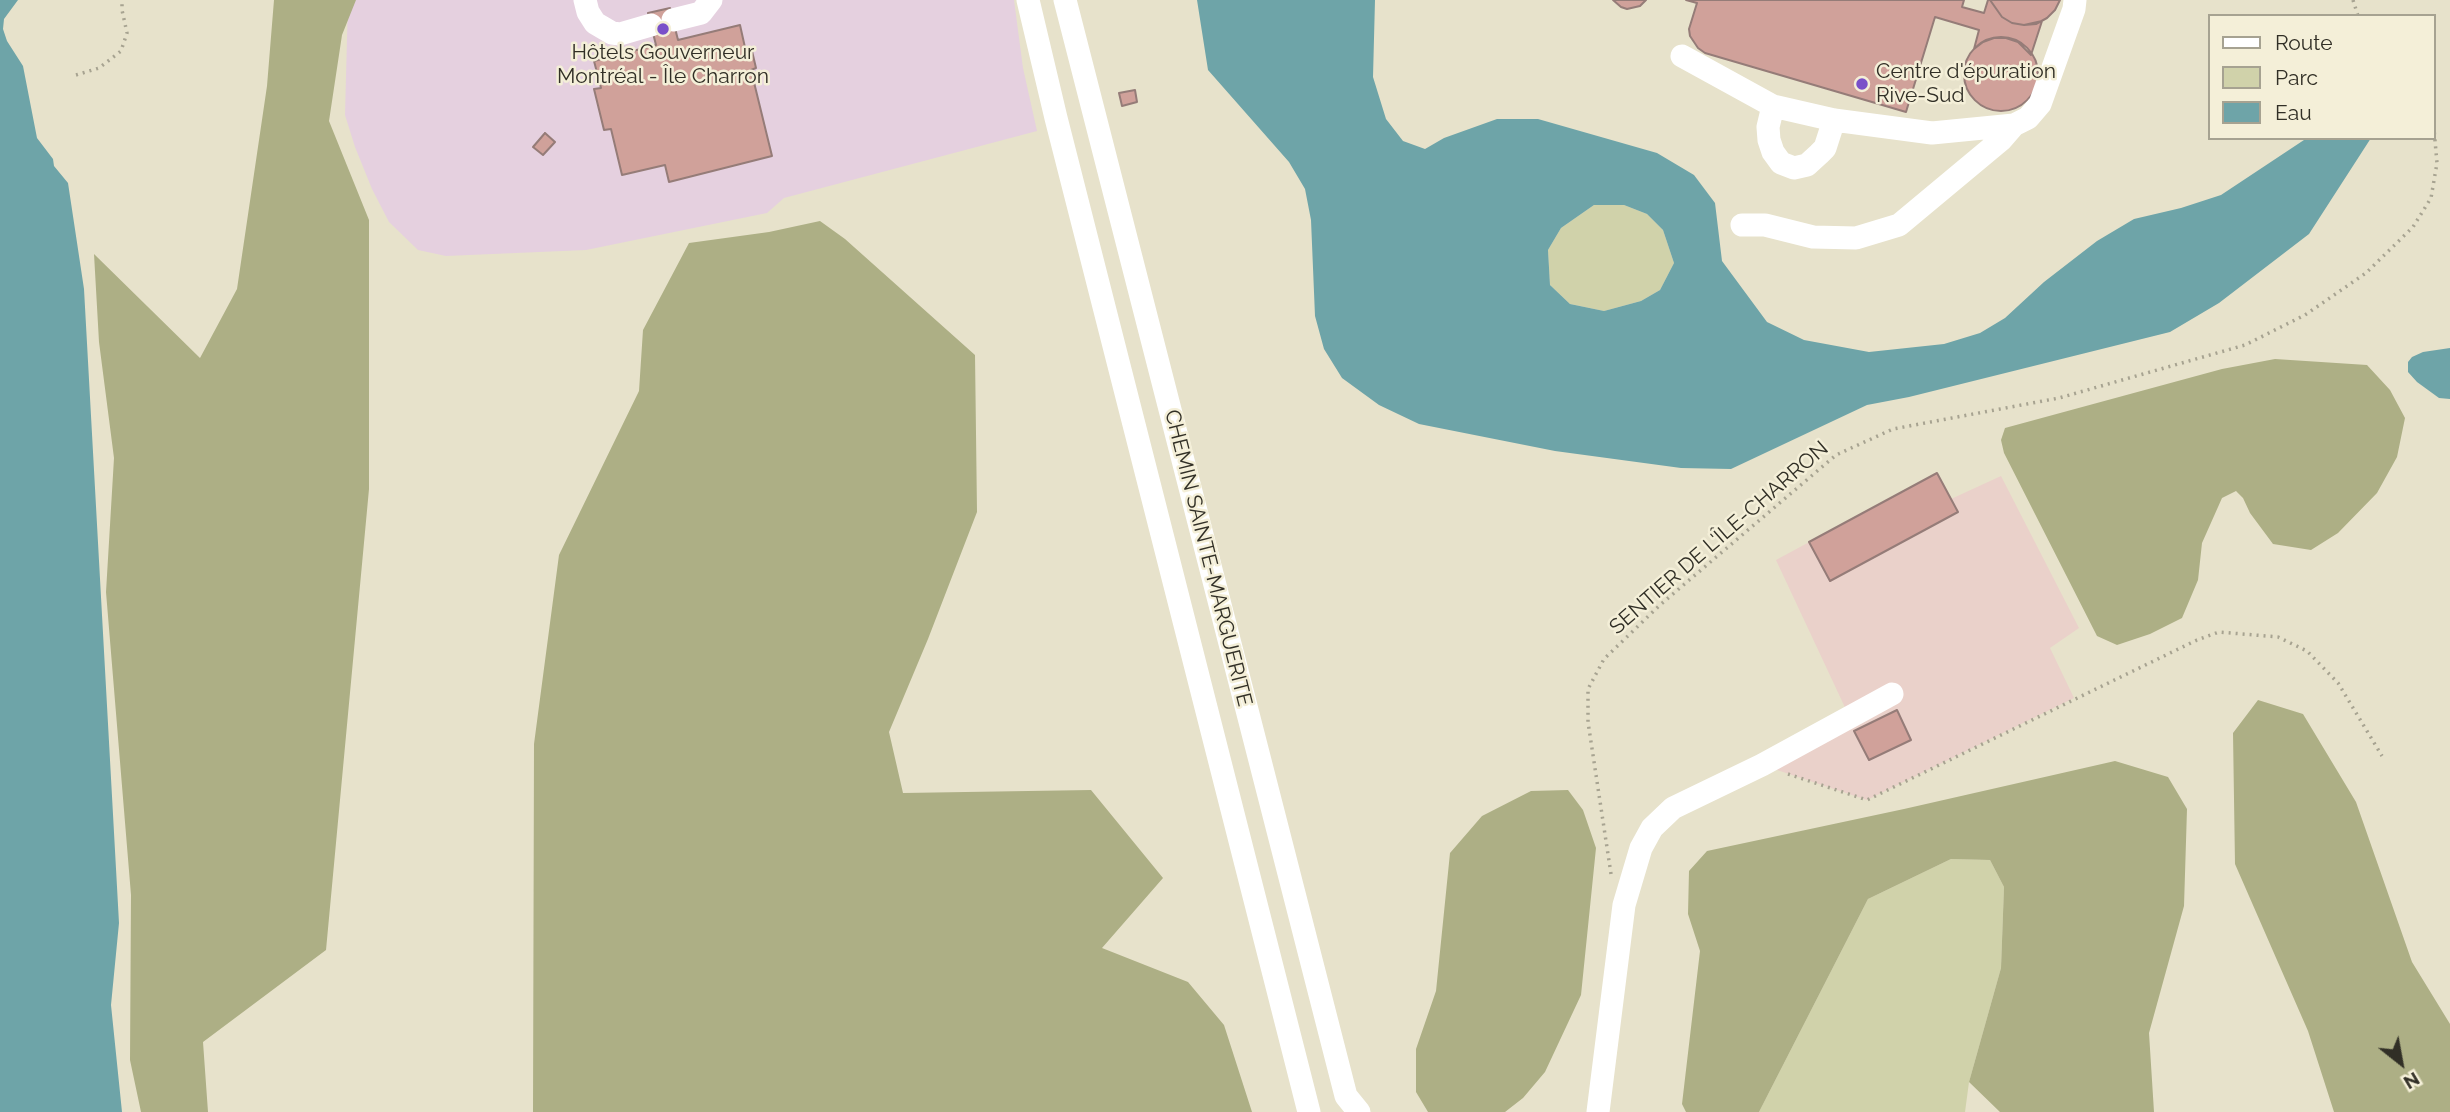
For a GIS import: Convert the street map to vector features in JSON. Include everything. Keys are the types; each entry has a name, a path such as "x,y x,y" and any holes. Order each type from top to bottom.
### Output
{"lane":[{"path":"585,0 595,23 612,33 620,34 701,13 711,0"},
{"name":"CHEMIN SAINTE-MARGUERITE","path":"1028,0 1309,1112"},
{"name":"CHEMIN SAINTE-MARGUERITE","path":"1065,0 1346,1096 1359,1112"},
{"path":"1682,57 1773,106 1834,120 1932,133 2014,125 2028,118 2040,104 2075,0"},
{"path":"1773,106 1768,127 1773,152 1781,163 1794,168 1807,165 1825,148 1834,120"},
{"path":"1742,225 1765,225 1813,237 1856,238 1899,225 2001,140 2014,125"},
{"path":"1598,1112 1624,905 1641,848 1651,828 1673,808 1762,765 1892,694"}],"path":[{"path":"76,75 99,68 121,51 127,33 122,0"},
{"name":"SENTIER DE L'ÎLE-CHARRON","path":"1611,876 1588,722 1588,689 1604,659 1660,605 1836,455 1893,429 2059,398 2245,345 2305,315 2366,273 2413,227 2431,198 2437,163 2435,140"},
{"path":"1762,765 1867,800 2197,640 2219,632 2278,637 2307,651 2338,683 2382,756"}],"shaded area":[{"path":"348,0 1014,0 1023,68 1037,131 784,198 767,213 586,250 446,256 418,250 389,222 355,147 345,115"},
{"path":"1937,473 1951,499 2001,476 2079,628 2050,648 2074,698 1867,800 1762,765 1849,716 1776,560","holes":["1896,710 1911,740 1869,760 1854,731"]}],"green space":[{"path":"274,0 356,0 342,35 329,121 369,220 369,489 326,950 203,1042 208,1112 141,1112 130,1060 131,895 106,592 114,458 99,342 94,254 200,358 237,289 267,86"},
{"path":"1594,205 1624,205 1647,214 1663,230 1674,263 1660,290 1641,301 1604,311 1570,304 1550,285 1548,250 1561,228"},
{"path":"820,221 845,239 975,355 977,512 889,732 903,793 1091,790 1163,878 1102,948 1188,982 1224,1025 1252,1112 533,1112 534,744 559,555 639,391 643,330 689,243 769,232"},
{"path":"2275,359 2367,365 2390,390 2405,418 2397,457 2377,493 2338,533 2311,550 2273,544 2236,491 2222,498 2202,543 2198,580 2182,618 2150,634 2117,645 2097,636 2004,453 2001,440 2005,428 2222,369"},
{"path":"2258,700 2303,714 2356,802 2412,962 2450,1024 2450,1112 2334,1112 2308,1031 2235,864 2233,733"},
{"path":"2115,761 2168,777 2187,809 2184,906 2149,1033 2154,1112 2000,1112 1969,1082 2001,968 2004,887 1990,860 1951,859 1868,899 1759,1112 1686,1112 1682,1104 1700,951 1688,914 1689,871 1707,851"},
{"path":"1568,790 1583,810 1596,848 1581,995 1545,1072 1523,1098 1505,1112 1428,1112 1416,1092 1416,1049 1436,991 1450,853 1482,816 1531,791"},
{"path":"1951,859 1990,860 2004,887 2001,968 1969,1082 1965,1112 1759,1112 1868,899"}],"water":[{"path":"0,0 18,0 4,19 3,29 7,41 23,66 37,138 68,183 84,289 119,923 111,1005 122,1112 0,1112"},
{"path":"1197,0 1375,0 1373,77 1386,119 1403,141 1425,149 1444,138 1497,119 1538,119 1657,153 1694,175 1715,203 1722,261 1767,322 1804,340 1869,352 1944,344 1980,333 2005,318 2044,282 2097,241 2134,219 2221,195 2304,140 2370,140 2309,234 2219,303 2170,332 1867,405 1731,469 1681,468 1555,451 1419,424 1379,405 1342,378 1324,349 1315,316 1311,220 1305,189 1289,162 1208,70","holes":["1594,205 1624,205 1647,214 1663,230 1674,263 1660,290 1641,301 1604,311 1570,304 1550,285 1548,250 1561,228"]},
{"path":"2450,348 2450,399 2439,398 2408,372 2408,362 2423,352"}],"building":[{"path":"1613,0 1646,0 1640,6 1627,9"},
{"name":"Centre d'épuration Rive-Sud","path":"1686,0 1964,0 1962,7 1984,13 1990,0 2002,17 2012,23 2024,25 2042,21 2031,55 2018,42 2006,38 1994,38 1974,49 1979,30 1935,17 1906,112 1705,53 1690,36 1689,29 1697,3"},
{"path":"1990,0 2060,0 2047,18 2036,24 2024,25 2012,23 2002,17"},
{"path":"670,8 678,40 740,25 746,52 752,51 756,68 751,70 772,156 669,182 665,165 622,175 611,129 604,130 594,89 601,88 594,61 656,45 648,13"},
{"path":"2001,37 2015,40 2027,48 2035,60 2038,74 2035,88 2027,100 2015,108 2001,111 1987,108 1975,100 1967,88 1964,74 1967,60 1975,48 1987,40"},
{"path":"1135,90 1137,102 1122,106 1119,93"},
{"path":"545,133 555,142 543,155 533,147"},
{"path":"1937,473 1958,512 1830,581 1809,542"},
{"path":"1897,710 1911,740 1869,760 1854,731"}],"place":[{"name":"Hôtels Gouverneur Montréal - Île Charron","path":"663,29"},
{"name":"Centre d'épuration Rive-Sud","path":"1862,84"}]}
